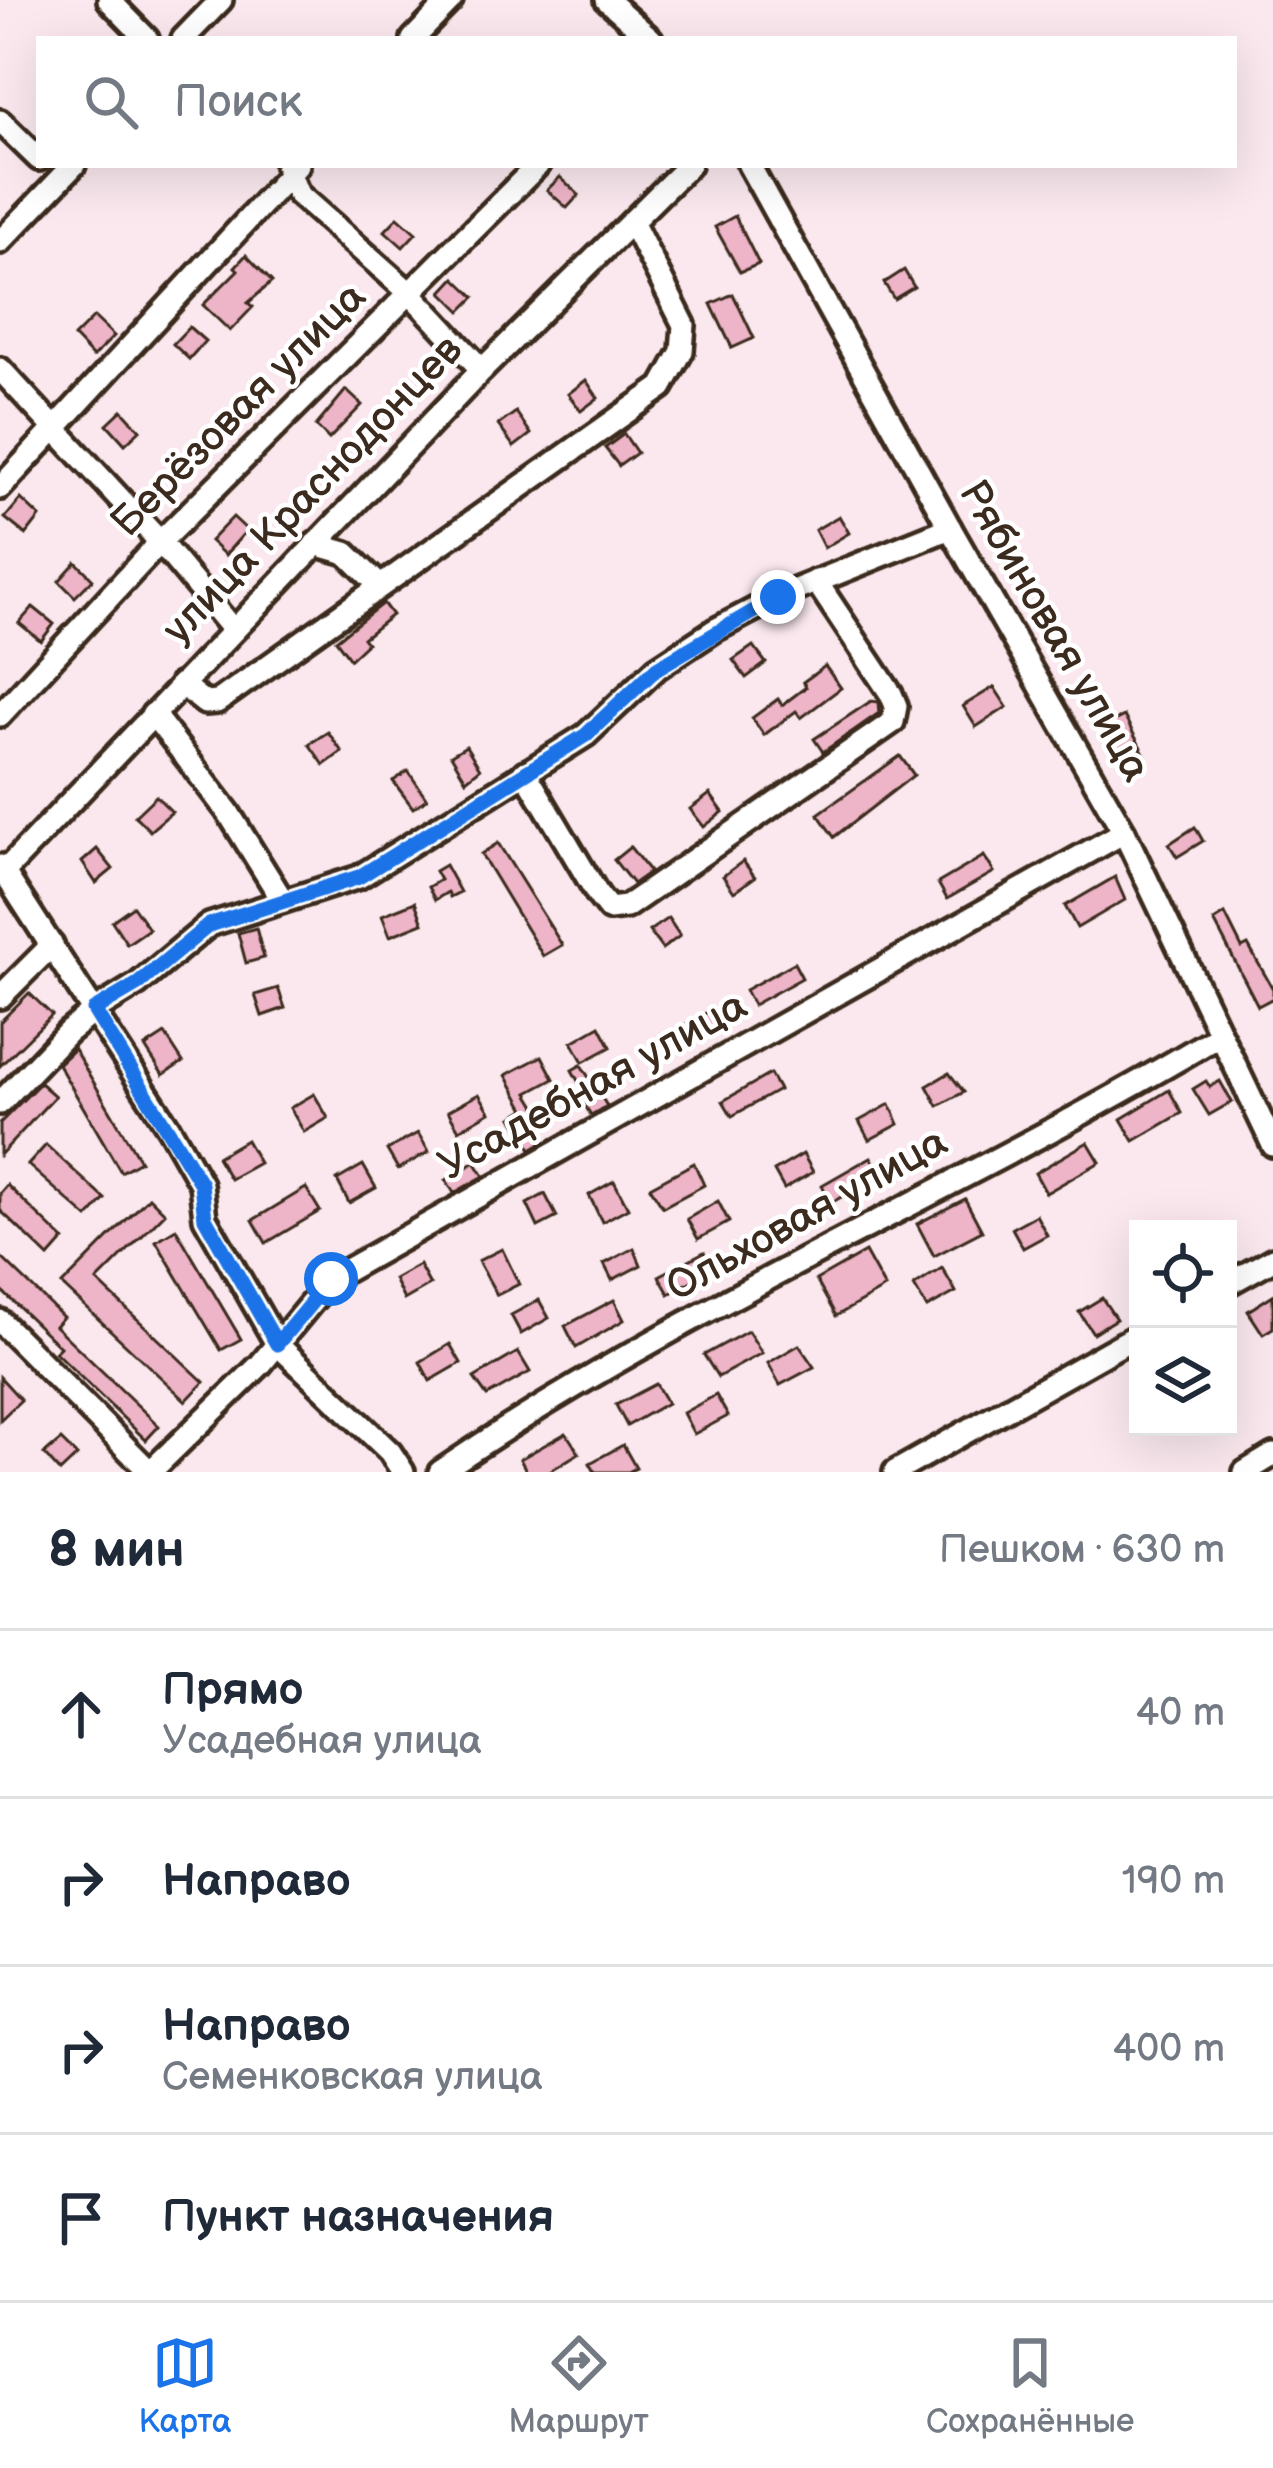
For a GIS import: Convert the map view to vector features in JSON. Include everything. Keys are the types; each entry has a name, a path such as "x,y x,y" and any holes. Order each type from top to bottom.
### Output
{"street":[{"path":"109,0 144,36"},
{"path":"186,36 221,0"},
{"path":"416,36 451,0"},
{"path":"607,0 648,36"},
{"path":"0,122 36,152"},
{"path":"0,242 53,168"},
{"path":"0,488 291,168"},
{"path":"292,168 298,194 411,294 482,370"},
{"name":"Берёзовая улица","path":"0,715 160,542 535,168"},
{"name":"улица Краснодонцев","path":"1,871 482,370 686,168"},
{"name":"Рябиновая улица","path":"751,168 1124,832 1273,1144"},
{"path":"181,684 205,703 218,702 662,387 682,351 684,325 632,222"},
{"path":"0,368 160,542 233,630"},
{"path":"0,1103 94,1010 138,984 209,925 359,877 586,735 657,668 715,630 816,581 950,528"},
{"path":"315,544 346,553 380,586"},
{"path":"525,772 598,896 609,909 626,907 892,722 896,706 891,694 816,581"},
{"path":"154,714 228,812 283,902"},
{"name":"Усадебная улица","path":"150,1472 260,1365 331,1279 1124,832"},
{"path":"1,871 201,1184 205,1218 277,1344 390,1452 403,1472"},
{"path":"0,997 52,945"},
{"name":"Ольховая улица","path":"440,1472 543,1404 1218,1036"},
{"path":"1237,1280 1273,1259"},
{"path":"0,1322 150,1472"},
{"path":"895,1472 1129,1340"},
{"path":"1245,1472 1273,1455"}],"building":[{"path":"560,177 579,195 567,208 547,190"},
{"path":"735,216 759,264 740,272 715,227"},
{"path":"398,217 416,233 403,247 385,231"},
{"path":"246,255 272,282 248,303 253,307 230,331 203,305 238,270 235,267"},
{"path":"904,270 914,287 894,299 884,283"},
{"path":"455,278 475,297 461,311 442,292"},
{"path":"733,294 754,338 732,348 711,304"},
{"path":"94,317 114,336 93,357 74,337"},
{"path":"189,327 205,341 189,359 173,344"},
{"path":"586,380 598,398 581,411 568,394"},
{"path":"346,390 362,405 329,439 316,426"},
{"path":"122,410 140,430 125,444 107,424"},
{"path":"516,412 531,434 514,447 498,425"},
{"path":"624,434 637,453 619,466 605,448"},
{"path":"21,499 40,517 26,535 5,518"},
{"path":"839,516 849,533 824,548 815,530"},
{"path":"233,517 247,530 225,555 210,541"},
{"path":"76,562 93,579 75,597 59,581"},
{"path":"383,603 392,615 363,638 367,643 350,659 336,640"},
{"path":"33,607 54,624 41,641 19,623"},
{"path":"753,646 766,663 746,678 733,660"},
{"path":"825,666 841,688 801,718 796,711 764,735 752,718 778,699 782,705"},
{"path":"994,687 1007,707 976,727 963,706"},
{"path":"871,701 878,702 879,713 823,752 814,739"},
{"path":"1124,716 1146,757 1125,769 1102,727"},
{"path":"328,732 342,752 324,765 309,744"},
{"path":"466,746 480,769 466,780 451,755"},
{"path":"900,756 914,775 834,837 818,814"},
{"path":"408,771 427,799 413,808 393,781"},
{"path":"710,794 723,812 704,827 690,809"},
{"path":"156,796 172,812 150,831 135,816"},
{"path":"1195,827 1203,841 1177,857 1169,844"},
{"path":"498,843 562,945 543,956 481,854"},
{"path":"630,847 650,872 633,884 614,860"},
{"path":"97,849 113,869 96,883 82,862"},
{"path":"984,856 994,872 947,899 938,883"},
{"path":"743,861 755,877 734,892 723,876"},
{"path":"445,865 460,892 450,897 448,892 435,900 428,887 440,880 435,871"},
{"path":"1115,877 1125,900 1077,928 1065,906"},
{"path":"415,902 423,923 390,936 382,915"},
{"path":"133,906 149,929 127,944 112,921"},
{"path":"1225,914 1242,948 1248,945 1273,989 1273,998 1258,1006 1214,921"},
{"path":"668,918 680,936 662,949 649,931"},
{"path":"256,928 264,958 246,963 238,933"},
{"path":"794,963 802,978 753,1005 745,990"},
{"path":"278,988 285,1008 262,1016 255,995"},
{"path":"29,993 52,1015 0,1066 0,1022"},
{"path":"727,1001 735,1015 688,1042 680,1028"},
{"path":"600,1026 611,1047 583,1062 572,1042"},
{"path":"165,1034 183,1062 163,1075 145,1047"},
{"path":"74,1049 140,1161 121,1172 58,1064"},
{"path":"542,1056 554,1079 528,1093 542,1116 534,1121 545,1141 531,1149 512,1117 525,1109 506,1075"},
{"path":"581,1065 607,1106 591,1115 584,1104 589,1101 572,1070"},
{"path":"949,1073 964,1092 938,1106 927,1086"},
{"path":"770,1074 779,1090 732,1116 723,1101"},
{"path":"1206,1081 1210,1087 1220,1081 1232,1102 1209,1115 1193,1089"},
{"path":"40,1083 55,1096 0,1155 0,1123"},
{"path":"1169,1090 1182,1113 1134,1141 1121,1119"},
{"path":"314,1094 328,1118 304,1132 290,1108"},
{"path":"479,1094 490,1112 459,1130 448,1111"},
{"path":"890,1104 899,1124 869,1140 859,1121"},
{"path":"418,1133 429,1152 398,1169 387,1150"},
{"path":"246,1140 259,1163 230,1179 217,1157"},
{"path":"1088,1142 1100,1162 1046,1193 1035,1173"},
{"path":"46,1145 105,1199 88,1218 28,1165"},
{"path":"803,1154 813,1172 784,1189 774,1171"},
{"path":"871,1157 881,1174 831,1203 822,1185"},
{"path":"475,1162 484,1176 454,1193 446,1180"},
{"path":"694,1163 704,1185 663,1207 650,1187"},
{"path":"363,1165 376,1188 349,1203 337,1180"},
{"path":"614,1181 628,1208 602,1222 589,1195"},
{"path":"7,1185 64,1240 49,1257 0,1210 0,1193"},
{"path":"306,1188 320,1211 266,1243 253,1220"},
{"path":"545,1194 557,1217 538,1227 527,1204"},
{"path":"149,1197 165,1213 97,1281 204,1382 186,1401 62,1285"},
{"path":"965,1199 982,1231 934,1256 917,1224"},
{"path":"718,1201 729,1222 698,1239 687,1219"},
{"path":"1036,1215 1047,1235 1023,1248 1012,1228"},
{"path":"176,1229 241,1339 221,1350 156,1241"},
{"path":"634,1248 641,1265 612,1280 604,1264"},
{"path":"502,1249 519,1284 497,1295 478,1261"},
{"path":"704,1252 712,1269 669,1294 659,1276"},
{"path":"865,1252 885,1288 836,1316 816,1280"},
{"path":"0,1256 63,1317 55,1326 159,1426 146,1440 55,1352 60,1347 0,1289"},
{"path":"419,1265 430,1285 404,1300 394,1279"},
{"path":"942,1268 956,1292 927,1308 914,1286"},
{"path":"1273,1295 1273,1328 1263,1334 1248,1311"},
{"path":"1102,1298 1116,1319 1093,1333 1079,1312"},
{"path":"539,1300 549,1318 521,1334 511,1315"},
{"path":"614,1300 624,1320 576,1348 565,1326"},
{"path":"748,1331 762,1353 718,1377 704,1355"},
{"path":"450,1344 461,1363 430,1381 420,1362"},
{"path":"799,1345 814,1367 780,1385 768,1363"},
{"path":"518,1352 530,1372 487,1396 474,1378"},
{"path":"0,1377 21,1400 0,1420"},
{"path":"656,1384 667,1403 627,1426 616,1405"},
{"path":"716,1395 728,1416 694,1434 683,1413"},
{"path":"566,1433 579,1453 548,1472 527,1472 520,1459"},
{"path":"61,1440 77,1456 60,1472 44,1454"},
{"path":"623,1445 636,1468 595,1472 590,1463"}],"route":[{"path":"331,1279 277,1344 205,1218 201,1184 94,1010 138,984 209,925 359,877 586,735 657,668 778,597"}]}
